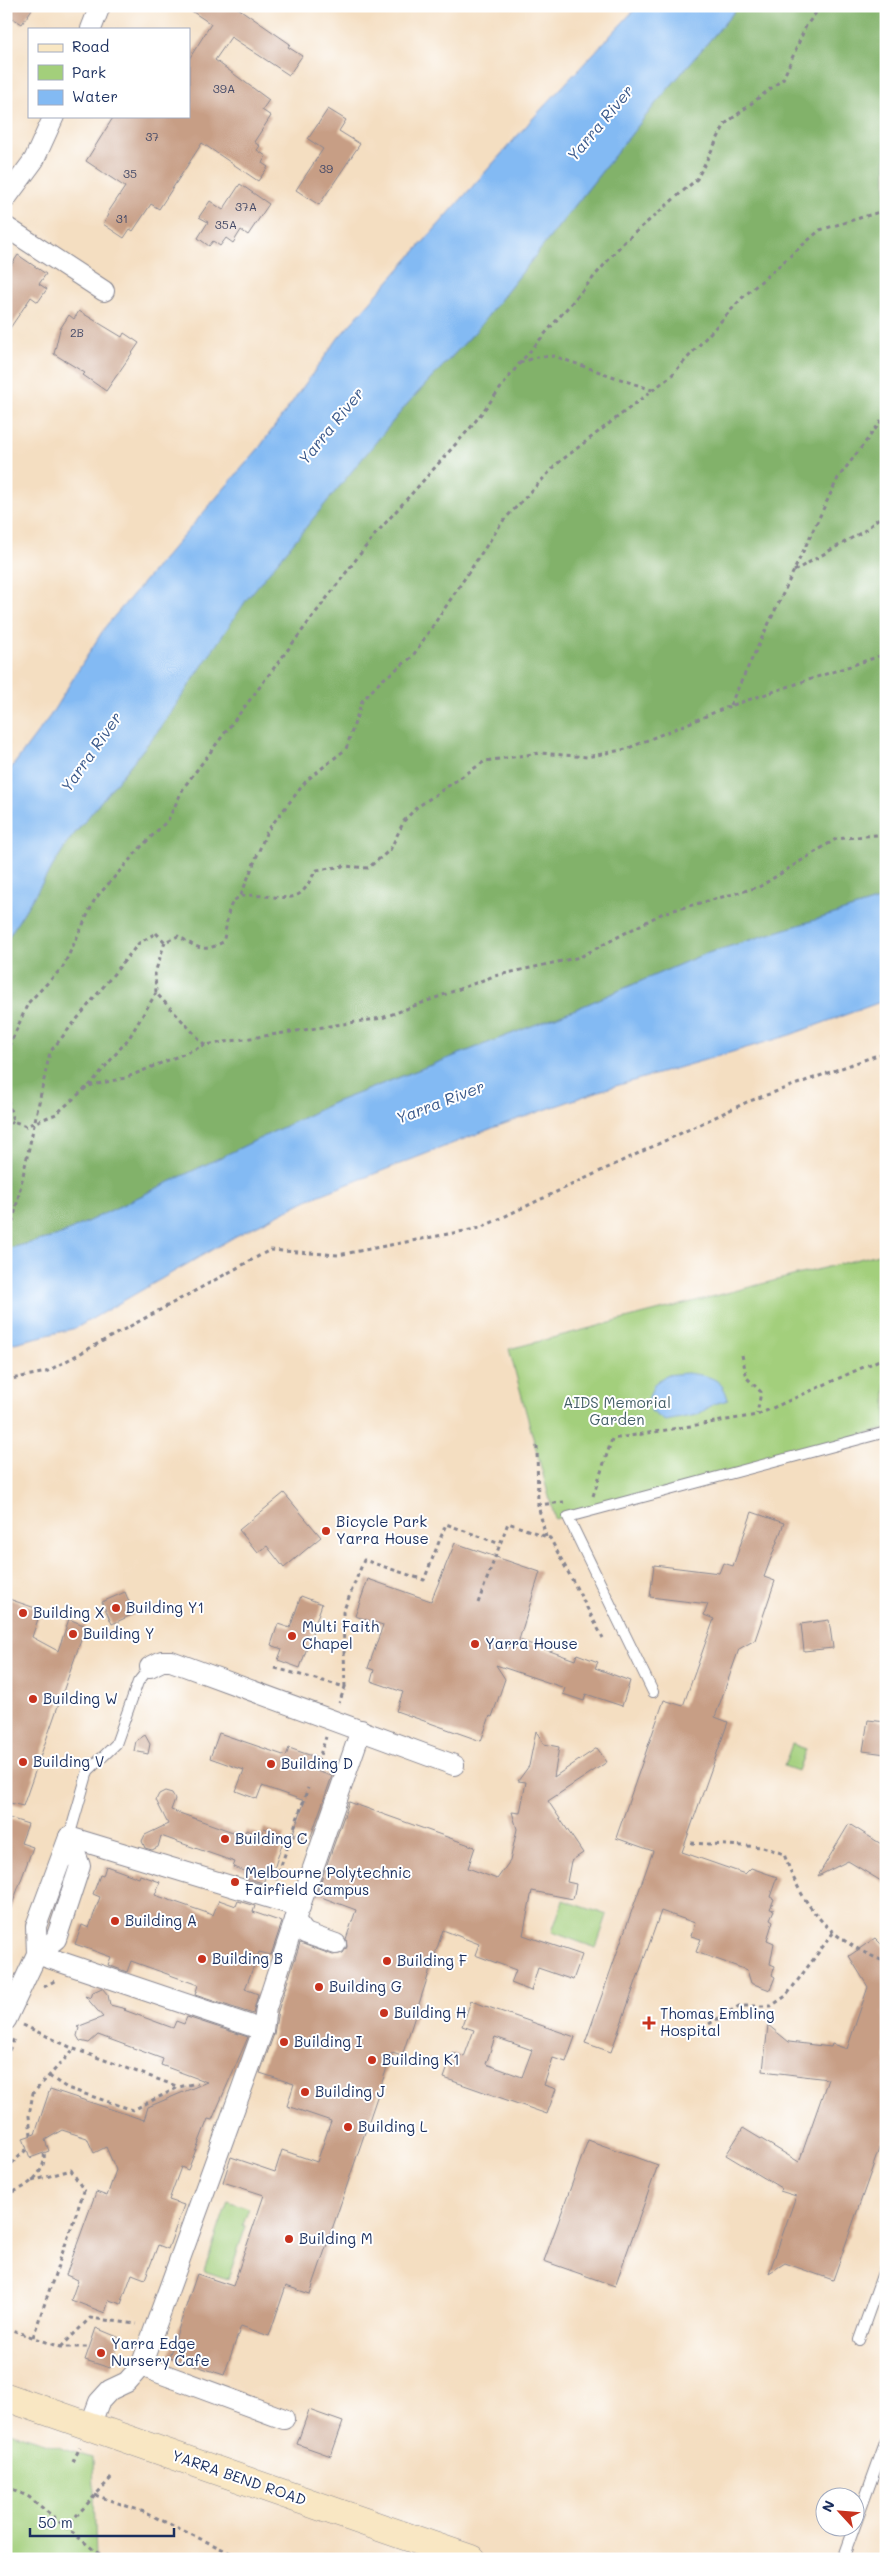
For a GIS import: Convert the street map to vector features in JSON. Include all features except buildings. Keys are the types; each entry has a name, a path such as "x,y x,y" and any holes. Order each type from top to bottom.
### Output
{"street":[{"path":"91,28 100,6"},
{"path":"6,198 34,160 53,118"},
{"path":"6,227 104,291"},
{"path":"150,1667 162,1661 171,1661 454,1764"},
{"path":"90,2426 99,2402 110,2390 127,2382 141,2366 263,2030 266,2008 361,1730"},
{"path":"69,1837 269,1898 297,1914 305,1933 336,1944"},
{"path":"14,2026 37,1954 56,1939 80,1866 69,1837"},
{"path":"37,1954 263,2030"},
{"path":"141,2366 284,2420"},
{"name":"YARRA BEND ROAD","path":"6,2397 471,2559"}],"lane":[{"path":"653,1692 568,1517 886,1432"},
{"path":"69,1837 88,1771 116,1744 138,1682 150,1667"},
{"path":"859,2340 886,2264"},
{"path":"843,2559 886,2440"}],"path":[{"path":"6,1054 28,1003 63,967 96,899 141,847 168,820 184,787 373,537 471,426 519,364 622,243 697,180 725,124 783,80 806,26 821,6"},
{"path":"14,1121 26,1126 56,1114 88,1086 129,1038 156,994 155,973 165,942 178,936 199,949 211,949 223,942 233,901 241,895 267,832 307,780 346,749 362,700 381,681 412,657 503,521 558,464 671,376 742,298 820,230 886,210"},
{"path":"519,364 537,357 554,356 653,390"},
{"path":"730,706 838,478 886,415"},
{"path":"794,572 864,531 886,512"},
{"path":"241,895 295,896 306,889 310,878 317,870 344,866 368,868 390,850 404,821 416,808 484,761 540,754 587,757 626,749 730,706 886,654"},
{"path":"88,1086 125,1078 205,1045 382,1018 494,976 580,957 663,913 759,887 836,840 886,834"},
{"path":"6,1253 50,1052 139,942 156,933 165,942"},
{"path":"156,994 205,1045"},
{"path":"6,1380 46,1372 270,1250 338,1255 480,1228 747,1102 886,1052"},
{"path":"6,1092 14,1121"},
{"path":"6,1131 14,1121"},
{"path":"742,1355 747,1378 761,1392 756,1415"},
{"path":"592,1499 612,1439 756,1415 886,1357"},
{"path":"537,1446 538,1505 546,1537"},
{"path":"538,1505 574,1501"},
{"path":"315,1770 345,1687 343,1612 364,1560 424,1580 446,1524 500,1544"},
{"path":"478,1603 508,1524 550,1538 603,1638"},
{"path":"275,1668 345,1687"},
{"path":"269,1898 308,1788"},
{"path":"690,1843 763,1847 784,1854 793,1881 809,1907 834,1933 886,1962"},
{"path":"709,2024 739,2006 771,2006 786,1996 834,1933"},
{"path":"6,2058 14,2026 179,2087"},
{"path":"31,2135 29,2116 33,2093 74,2049"},
{"path":"49,2076 67,2088 133,2110 179,2087 197,2083"},
{"path":"6,2169 27,2149"},
{"path":"32,2181 42,2170 45,2161 44,2153"},
{"path":"6,2194 32,2181 71,2170 84,2191 33,2337"},
{"path":"61,2347 90,2318 155,2326"},
{"path":"6,2328 61,2347 90,2347"},
{"path":"65,2528 114,2476"},
{"path":"6,2486 30,2497 65,2528 105,2559"},
{"path":"95,2495 144,2512 242,2559"}],"green space":[{"path":"739,6 886,6 886,898 702,955 576,1009 333,1103 58,1236 6,1249 6,941 67,843 162,726 246,599 408,403 475,332 656,103"},
{"name":"AIDS Memorial Garden","path":"886,1252 886,1429 555,1519 509,1349"},
{"path":"792,1744 806,1749 798,1771 784,1766"},
{"path":"563,1900 607,1915 596,1948 552,1932"},
{"path":"228,2201 249,2208 243,2225 246,2226 228,2279 204,2271"},
{"path":"6,2431 93,2458 96,2559 6,2559"}],"water":[{"name":"Yarra River","path":"638,6 739,6 656,103 475,332 408,403 247,599 162,726 67,843 6,941 6,775 50,716 105,627 259,448 339,337 535,116"},
{"name":"Yarra River","path":"886,898 886,1000 787,1036 602,1090 495,1127 307,1200 236,1236 76,1328 6,1345 6,1249 58,1236 333,1103 576,1009 702,955"},
{"path":"687,1373 714,1379 726,1392 728,1400 714,1404 697,1415 665,1421 651,1411 648,1400 654,1384 666,1375"}],"place":[{"name":"Bicycle Park Yarra House","path":"326,1531"},
{"name":"Building Y1","path":"116,1608"},
{"name":"Building X","path":"23,1613"},
{"name":"Building Y","path":"73,1634"},
{"name":"Multi Faith Chapel","path":"292,1636"},
{"name":"Yarra House","path":"475,1644"},
{"name":"Building W","path":"33,1699"},
{"name":"Building V","path":"23,1762"},
{"name":"Building D","path":"271,1764"},
{"name":"Building C","path":"225,1839"},
{"name":"Melbourne Polytechnic Fairfield Campus","path":"235,1882"},
{"name":"Building A","path":"115,1921"},
{"name":"Building B","path":"202,1959"},
{"name":"Building F","path":"387,1961"},
{"name":"Building G","path":"319,1987"},
{"name":"Building H","path":"384,2013"},
{"name":"Thomas Embling Hospital","path":"649,2023"},
{"name":"Building I","path":"284,2042"},
{"name":"Building K1","path":"372,2060"},
{"name":"Building J","path":"305,2092"},
{"name":"Building L","path":"348,2127"},
{"name":"Building M","path":"289,2239"},
{"name":"Yarra Edge Nursery Cafe","path":"101,2353"}]}
